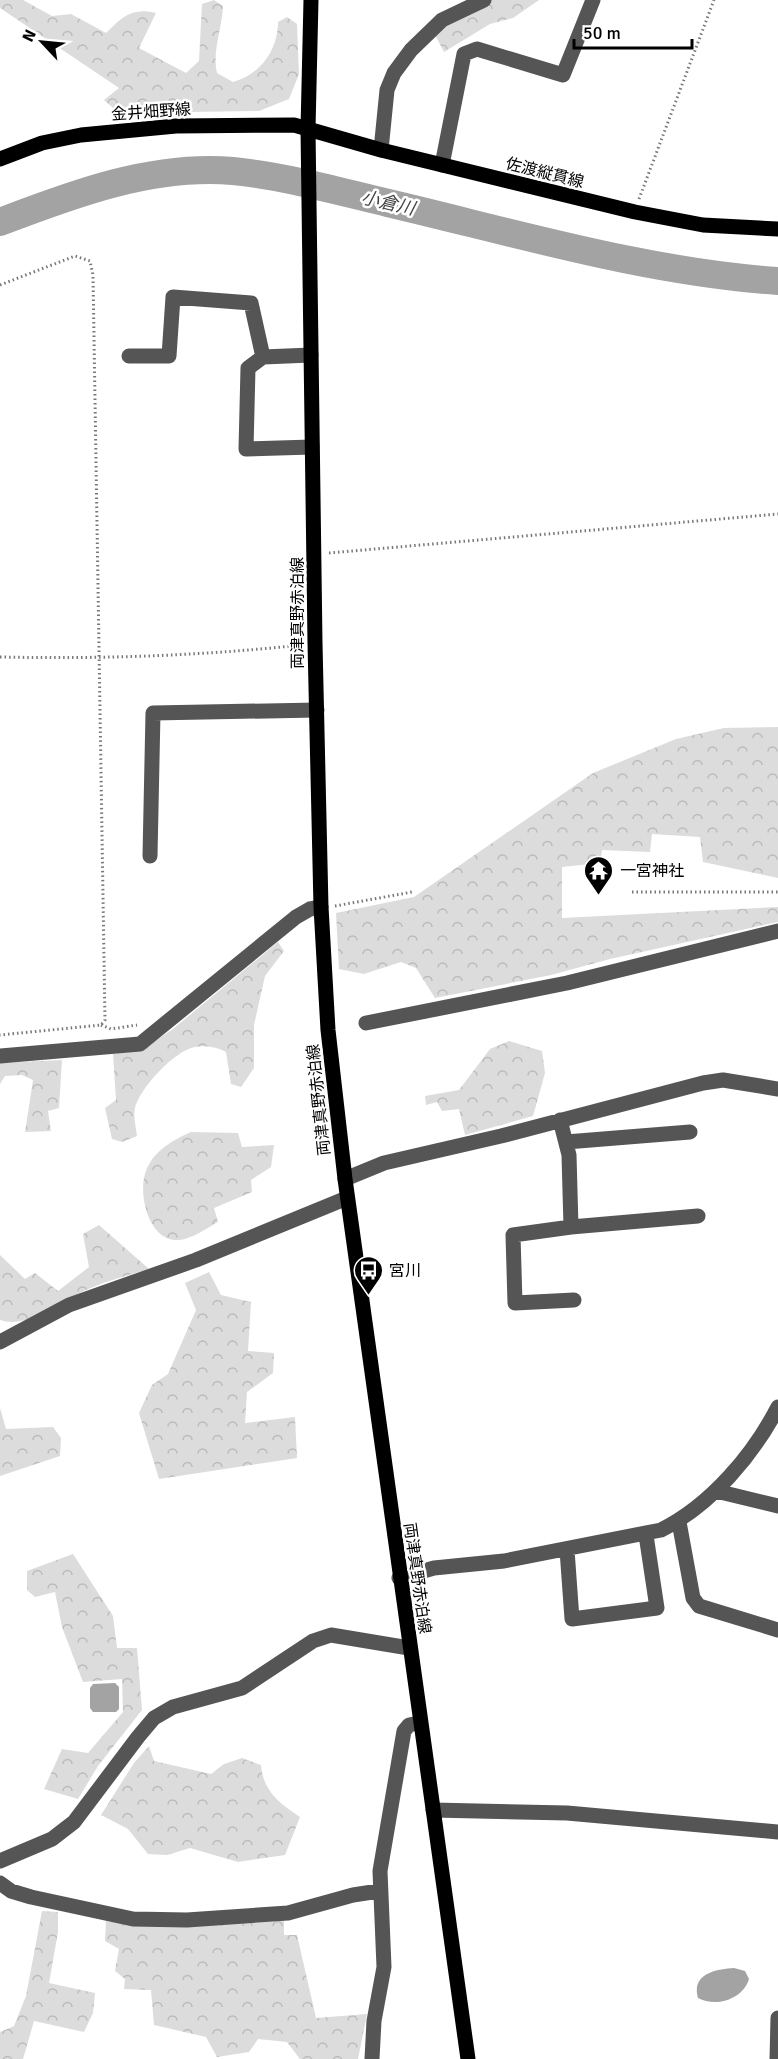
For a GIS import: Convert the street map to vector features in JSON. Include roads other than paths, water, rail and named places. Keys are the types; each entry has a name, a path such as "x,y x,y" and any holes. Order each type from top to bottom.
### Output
{"main road":[{"name":"両津真野赤泊線","path":"311,0 308,137 316,710 321,907 328,1030 347,1198 468,2059"},
{"name":"金井畑野線","path":"0,159 42,143 81,135 176,126 294,125 308,137"},
{"name":"佐渡縦貫線","path":"308,137 381,150 634,212 703,225 778,228"}],"street":[{"path":"381,150 387,90 394,73 411,50 442,20 484,0"},
{"path":"442,165 464,54 477,49 563,75 593,0"},
{"path":"129,356 169,356 173,297 251,303 263,357"},
{"path":"311,355 263,357 248,368 246,449 312,447"},
{"path":"150,856 153,713 316,710"},
{"path":"0,1056 140,1044 296,917 310,909 321,907"},
{"path":"366,1023 567,983 778,932"},
{"path":"345,1179 384,1162 723,1080 778,1089"},
{"path":"560,1120 569,1155 571,1227"},
{"path":"566,1142 690,1132"},
{"path":"0,1342 69,1305 196,1260 347,1198"},
{"path":"574,1300 515,1302 513,1235 571,1227 698,1216"},
{"path":"399,1578 434,1568 504,1561 646,1534 679,1521 716,1491 771,1435 778,1407"},
{"path":"716,1491 778,1506"},
{"path":"679,1521 693,1598 699,1606 778,1630"},
{"path":"567,1550 572,1618 657,1608 646,1534"},
{"path":"0,1861 52,1839 74,1822 154,1718 173,1707 242,1688 313,1641 331,1635 409,1648"},
{"path":"372,2059 374,2021 384,1967 379,1891 380,1871 404,1731 409,1725 419,1723"},
{"path":"433,1810 567,1813 778,1832"},
{"path":"0,1883 11,1891 31,1897 133,1919 187,1920 288,1913 353,1895 379,1891"},
{"path":"777,2059 778,2018"}],"waterway":[{"name":"小倉川","path":"0,222 114,183 173,172 233,171 311,184 630,260 679,269 778,281"}],"place":[{"name":"一宮神社","path":"599,896"},
{"name":"宮川","path":"368,1296"}]}
